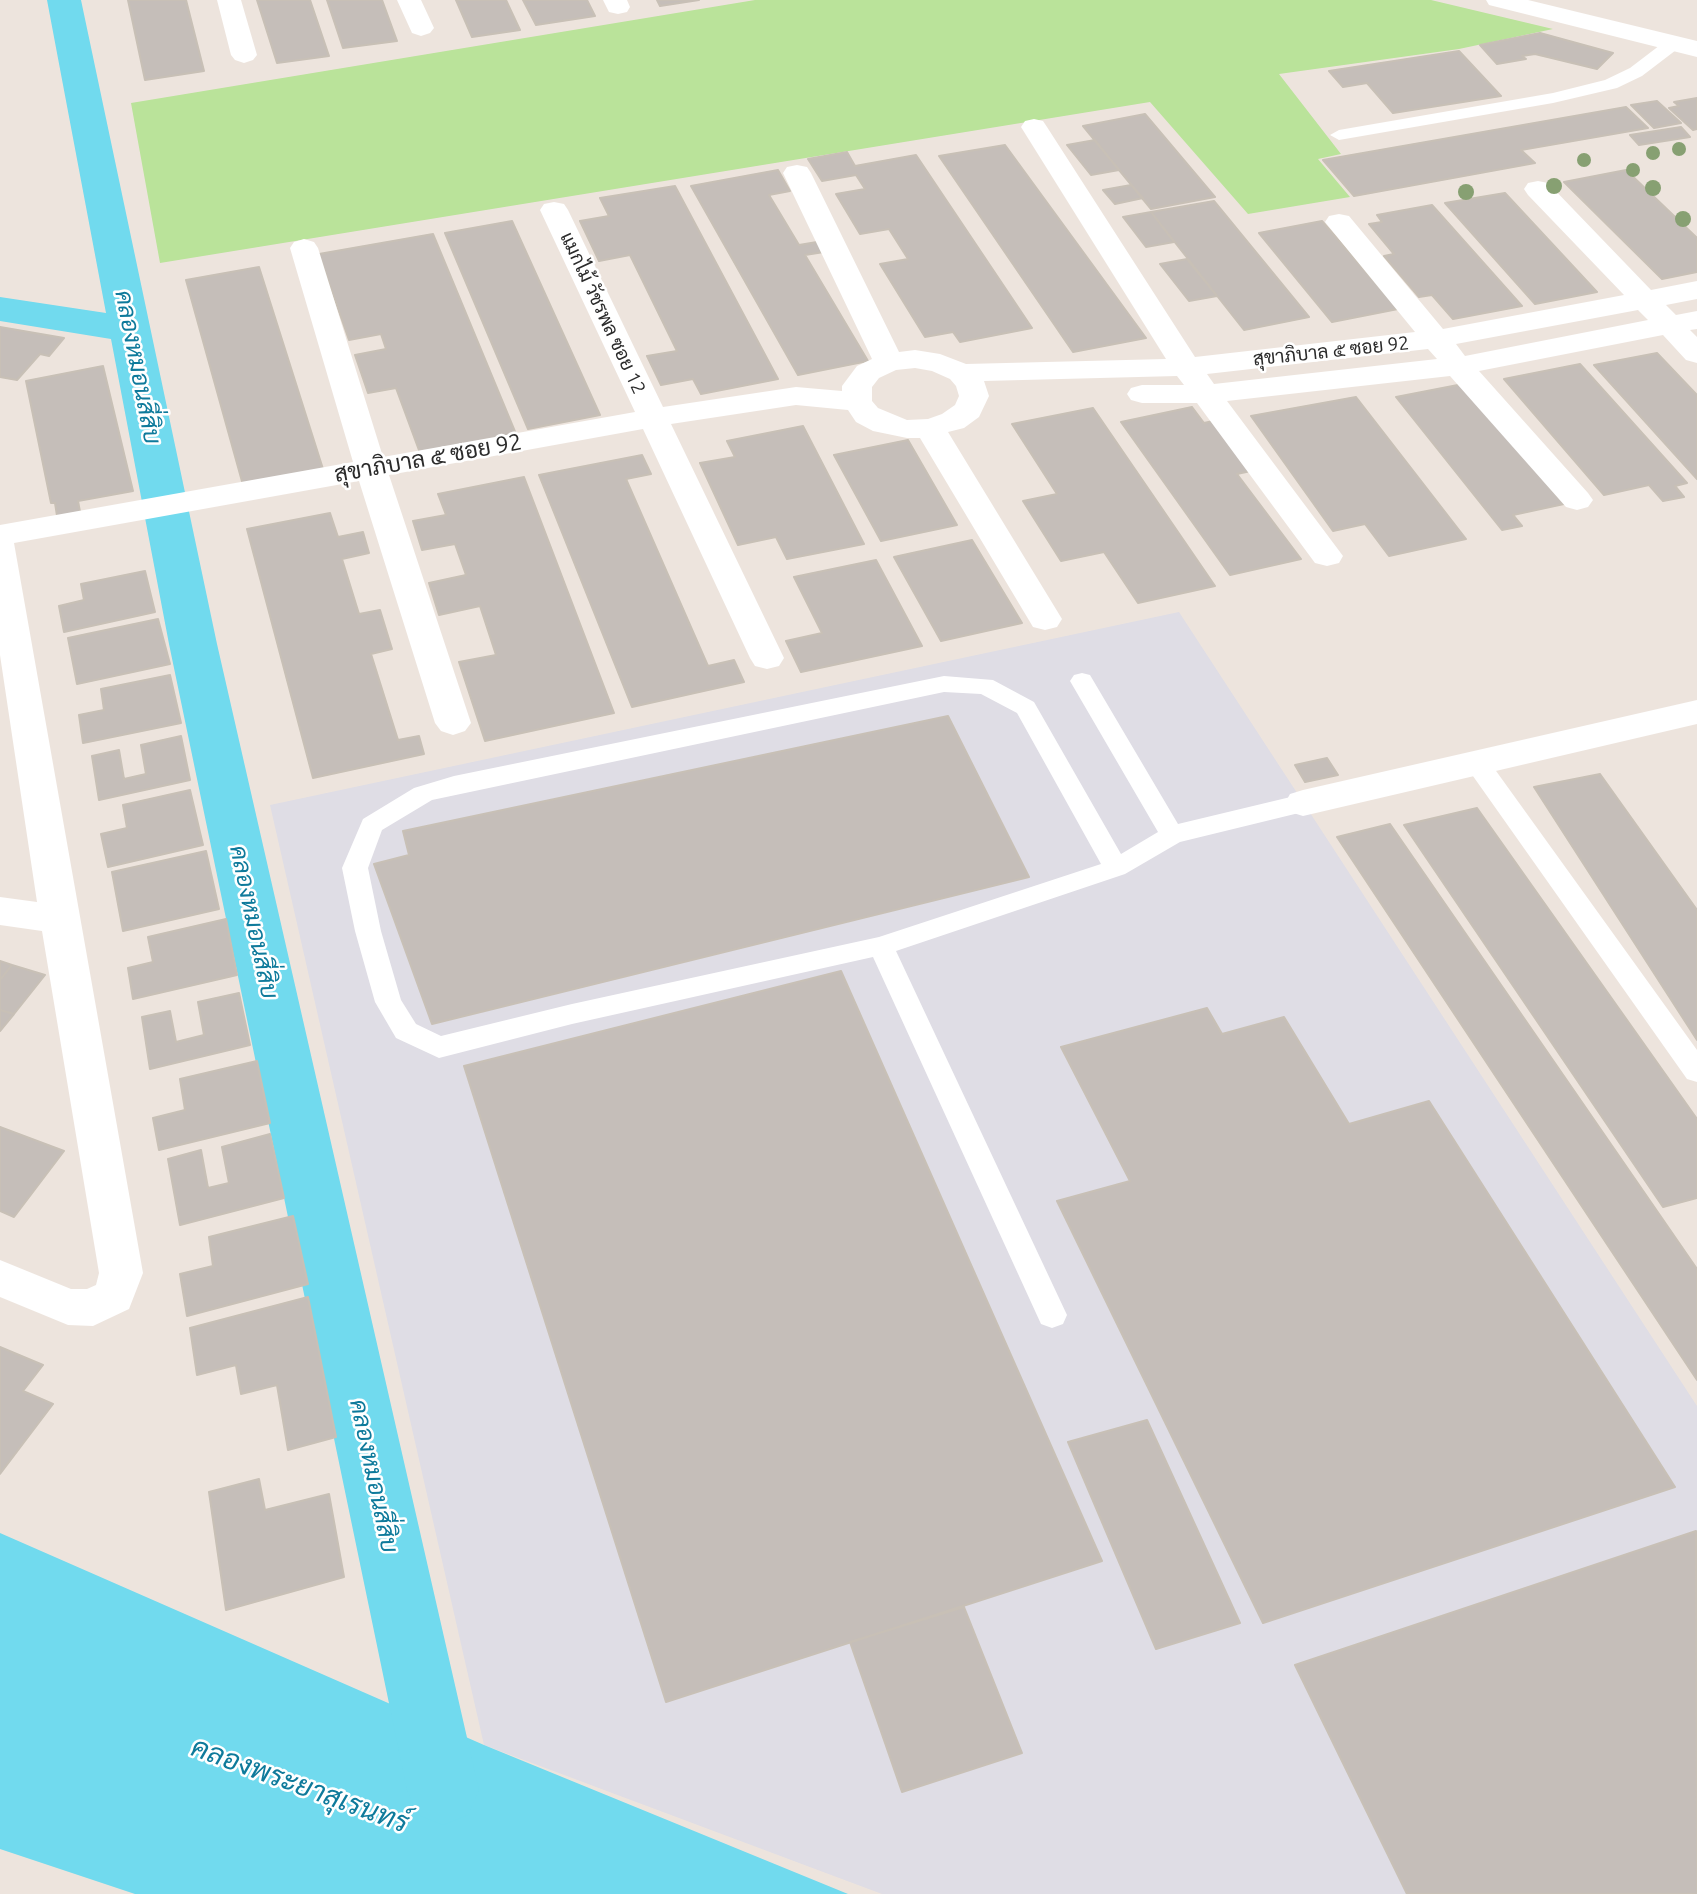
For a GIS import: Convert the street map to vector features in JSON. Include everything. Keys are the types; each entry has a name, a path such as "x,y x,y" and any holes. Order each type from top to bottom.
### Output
{"street":[{"path":"229,0 244,55"},
{"path":"409,0 421,28"},
{"path":"1498,0 1685,46"},
{"path":"1034,127 1186,368 1327,556"},
{"path":"797,173 889,362"},
{"path":"1538,189 1646,301 1683,322 1697,354"},
{"name":"แมกไม้ วัชรพล ซอย 12","path":"554,210 767,658"},
{"path":"1339,222 1458,366 1577,500"},
{"path":"304,248 453,723"},
{"name":"สุขาภิบาล ๕ ซอย 92","path":"967,384 1186,368 1436,339 1697,290"},
{"path":"967,384 968,410 953,421 930,428 907,429 884,424 867,415 857,402 857,386 868,372 889,362 915,359 940,363 967,384 1205,394 1458,366 1683,322"},
{"name":"สุขาภิบาล ๕ ซอย 92","path":"0,535 652,417 796,396 857,402"},
{"path":"930,428 1045,619"},
{"path":"0,547 59,919 121,1273 114,1296 93,1308 68,1307 0,1278"},
{"path":"1303,803 1697,712"},
{"path":"0,911 59,919"}],"lane":[{"path":"1339,135 1553,98 1611,85 1685,46"},
{"path":"1082,681 1172,835"},
{"path":"1116,868 1026,708 985,686 944,684 454,785 423,794 372,825 355,868 368,931 388,1002 406,1031 439,1047 572,1014 881,946 1116,868 1172,835 1303,803"},
{"path":"1477,763 1697,1071"},
{"path":"881,946 1052,1315"}],"shaded area":[{"path":"1179,612 1697,1406 1697,1894 882,1894 484,1745 270,805"}],"green space":[{"path":"755,0 1431,0 1553,29 1459,49 1279,74 1341,154 1318,159 1350,197 1248,214 1150,102 160,263 131,103"}],"water":[{"name":"คลองพระยาสุเรนทร์","path":"0,1533 484,1745 848,1894 135,1894 0,1849"}],"building":[{"path":"128,0 186,0 204,71 145,80"},
{"path":"257,0 310,0 329,56 277,63"},
{"path":"327,0 382,0 397,41 343,48"},
{"path":"456,0 506,0 520,30 472,37"},
{"path":"523,0 587,0 595,16 536,25"},
{"path":"657,0 699,0 660,6"},
{"path":"1540,33 1613,53 1597,69 1535,54 1522,56 1526,59 1497,64 1480,45"},
{"path":"1459,51 1501,96 1393,113 1367,83 1343,87 1329,71"},
{"path":"1697,98 1697,129 1693,130 1669,108 1679,106 1674,102"},
{"path":"1657,101 1681,123 1654,128 1631,105"},
{"path":"1626,107 1648,128 1521,150 1535,163 1354,196 1323,160"},
{"path":"1145,114 1215,197 1151,209 1083,126"},
{"path":"1681,127 1690,137 1639,145 1630,135"},
{"path":"1095,140 1119,170 1091,175 1067,145"},
{"path":"1005,145 1146,338 1073,352 939,156"},
{"path":"847,152 855,166 916,155 1032,328 960,342 953,332 925,337 880,264 908,259 889,229 860,234 836,194 865,189 856,175 822,181 808,159"},
{"path":"778,170 790,191 769,195 799,245 817,242 824,252 805,255 868,361 798,375 691,186"},
{"path":"1626,170 1697,238 1697,272 1662,279 1564,182"},
{"path":"1131,185 1143,198 1115,204 1103,190"},
{"path":"675,186 778,379 701,394 693,379 661,385 647,356 677,351 630,255 599,261 580,221 609,216 600,198"},
{"path":"1505,193 1597,292 1535,304 1445,203"},
{"path":"1214,201 1309,317 1244,330 1151,212"},
{"path":"1432,205 1522,306 1453,319 1432,295 1419,297 1384,256 1394,254 1369,224 1382,222 1377,215"},
{"path":"1151,212 1174,242 1146,247 1123,217"},
{"path":"512,221 600,415 528,429 445,233"},
{"path":"1322,221 1398,309 1332,322 1259,233"},
{"path":"433,234 516,434 420,453 396,388 368,393 355,355 386,349 381,334 349,340 319,254"},
{"path":"1187,259 1217,296 1189,301 1160,264"},
{"path":"259,267 323,469 243,485 186,280"},
{"path":"0,327 64,338 49,356 40,354 17,380 0,377"},
{"path":"1657,353 1697,395 1697,479 1594,365"},
{"path":"1580,364 1687,483 1675,486 1684,497 1663,501 1649,485 1604,495 1504,379"},
{"path":"103,366 133,491 78,501 81,517 58,522 55,503 51,503 26,381"},
{"path":"1463,384 1564,504 1513,515 1522,526 1502,530 1396,397"},
{"path":"1356,397 1466,539 1389,556 1365,524 1333,531 1251,416"},
{"path":"1192,407 1204,423 1222,419 1260,469 1237,474 1301,559 1230,575 1121,422"},
{"path":"1093,408 1215,586 1138,603 1104,552 1061,561 1023,501 1057,494 1012,424"},
{"path":"803,426 864,544 787,559 776,537 738,545 700,463 735,457 727,441"},
{"path":"908,440 957,525 881,541 834,455"},
{"path":"642,455 651,474 626,479 708,666 734,660 744,682 632,707 539,475"},
{"path":"524,477 614,713 485,741 459,662 496,655 480,606 439,615 429,583 466,575 455,544 422,550 413,521 446,515 438,494"},
{"path":"330,513 338,537 363,532 369,553 342,559 359,614 380,610 392,649 371,654 398,740 419,736 424,754 313,778 247,529"},
{"path":"972,540 1022,623 941,641 894,557"},
{"path":"876,560 922,646 801,672 786,641 822,633 794,577"},
{"path":"145,571 155,612 64,632 59,606 84,600 81,584"},
{"path":"158,619 170,664 77,684 68,638"},
{"path":"170,675 181,723 83,743 79,715 104,710 101,689"},
{"path":"948,716 1029,877 432,1024 374,864 409,855 403,831"},
{"path":"181,736 190,780 99,800 92,756 119,750 124,779 146,774 141,745"},
{"path":"1327,758 1338,775 1305,782 1295,765"},
{"path":"1600,774 1697,910 1697,1040 1534,787"},
{"path":"190,790 203,845 108,867 101,834 127,828 123,805"},
{"path":"1477,808 1697,1119 1697,1198 1663,1207 1404,825"},
{"path":"1390,824 1697,1269 1697,1380 1337,837"},
{"path":"206,851 219,909 123,931 112,872"},
{"path":"226,919 237,975 133,999 128,968 153,962 148,937"},
{"path":"0,961 12,965 0,980"},
{"path":"12,965 45,975 14,1014 0,1010 0,980"},
{"path":"841,971 1102,1561 666,1702 464,1066"},
{"path":"239,993 250,1045 150,1069 142,1017 170,1011 176,1042 204,1035 198,1002"},
{"path":"1207,1008 1222,1034 1284,1017 1349,1124 1429,1101 1675,1487 1263,1623 1057,1201 1130,1181 1061,1047"},
{"path":"0,1010 14,1014 0,1031"},
{"path":"257,1061 270,1123 159,1150 153,1118 185,1110 180,1079"},
{"path":"0,1127 64,1151 14,1217 0,1211"},
{"path":"270,1134 284,1198 180,1225 168,1159 201,1150 208,1188 229,1183 222,1147"},
{"path":"293,1216 308,1284 187,1316 180,1274 213,1266 209,1237"},
{"path":"308,1297 336,1437 288,1450 277,1385 241,1394 236,1365 197,1375 190,1328"},
{"path":"0,1347 43,1365 23,1391 53,1404 0,1474"},
{"path":"1147,1420 1240,1623 1156,1649 1068,1442"},
{"path":"259,1479 265,1510 329,1494 344,1577 226,1610 209,1492"},
{"path":"1696,1531 1697,1894 1407,1894 1295,1665"},
{"path":"964,1607 1022,1753 902,1792 850,1642"}],"waterway":[{"name":"คลองหมอนสี่สิบ","path":"64,0 130,329"},
{"path":"0,309 130,329"},
{"name":"คลองหมอนสี่สิบ","path":"130,329 193,644 443,1790"}]}
